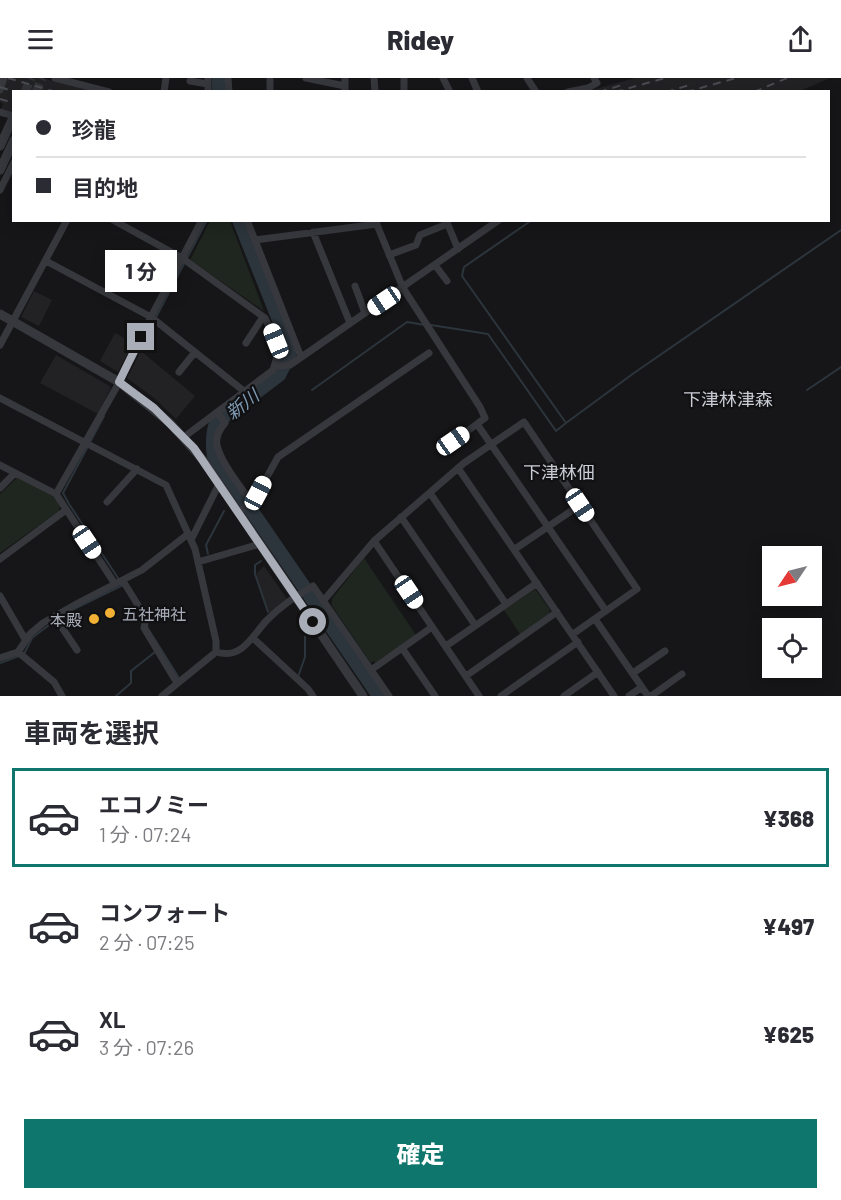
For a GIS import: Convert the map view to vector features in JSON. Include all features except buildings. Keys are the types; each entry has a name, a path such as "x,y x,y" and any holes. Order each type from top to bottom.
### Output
{"street":[{"path":"0,90 4,78"},
{"path":"55,78 101,90"},
{"path":"306,78 345,85"},
{"path":"578,90 597,83 594,78"},
{"path":"190,81 208,85"},
{"path":"0,122 2,113"},
{"path":"0,146 12,120"},
{"path":"0,170 12,144"},
{"path":"0,190 12,166"},
{"path":"0,345 66,222"},
{"path":"117,222 182,258 263,317 270,324 276,341 275,366 262,380 184,437"},
{"path":"56,494 87,445 201,222"},
{"path":"248,222 301,357"},
{"path":"255,240 313,232 344,224 376,222 403,288 485,418 450,444"},
{"path":"389,255 416,245 420,235 447,222 458,249"},
{"path":"275,366 290,365 496,222"},
{"path":"313,232 350,323"},
{"path":"46,261 151,316 245,392"},
{"path":"435,265 447,281"},
{"path":"355,286 365,313"},
{"path":"0,314 119,382 154,408 184,437 219,484 245,507"},
{"path":"246,343 263,317"},
{"path":"179,372 195,352"},
{"path":"245,507 258,497 258,493 278,458 429,352"},
{"path":"0,398 166,485 190,537 198,562 216,641 216,652"},
{"path":"217,412 225,423 217,436 217,445 231,472 260,543 302,592 363,696"},
{"path":"324,600 374,541 459,468 524,422 637,589 573,634"},
{"path":"477,424 606,611"},
{"path":"0,465 56,494 146,618 145,625 177,682"},
{"path":"459,468 614,696"},
{"path":"107,502 136,469"},
{"path":"0,488 15,473"},
{"path":"0,658 18,652 25,639 43,623 119,583 190,537 219,484"},
{"path":"430,492 506,604"},
{"path":"515,549 580,505"},
{"path":"0,559 66,510"},
{"path":"401,517 475,626"},
{"path":"374,541 479,696"},
{"path":"198,562 260,543"},
{"path":"446,646 537,583"},
{"path":"216,652 226,655 241,649 267,620 313,586 390,696"},
{"path":"0,596 25,639"},
{"path":"466,676 558,612"},
{"path":"55,617 77,650"},
{"path":"595,619 650,696 682,674"},
{"path":"371,670 432,627"},
{"path":"253,638 313,696"},
{"path":"501,696 578,642"},
{"path":"402,648 435,696"},
{"path":"633,673 665,651"},
{"path":"18,652 54,682 62,696"},
{"path":"162,696 216,652"},
{"path":"564,696 598,672"},
{"path":"629,696 642,687"}],"shaded area":[{"path":"0,78 42,78 87,90 12,90 12,112 1,109 3,104 0,102"},
{"path":"635,78 830,78 802,90 592,90"},
{"path":"209,222 230,222 264,311 190,260"},
{"path":"34,291 52,300 39,326 21,317"},
{"path":"115,333 133,343 118,372 100,361"},
{"path":"141,351 195,396 176,419 154,398 127,378"},
{"path":"56,355 111,387 98,414 40,383"},
{"path":"18,477 54,497 60,505 59,511 0,553 0,494"},
{"path":"364,558 416,635 375,663 374,661 371,663 332,606 332,599"},
{"path":"264,566 287,599 270,614 256,574"},
{"path":"534,590 550,610 549,614 520,634 504,610"}],"waterway":[{"name":"新川","path":"219,78 219,90"},
{"path":"133,361 206,222"},
{"name":"新川","path":"240,222 287,340 289,355 279,375 216,423 213,440 214,456 379,696"},
{"path":"529,222 464,267 462,276 566,423 634,373 841,230"},
{"path":"312,390 407,322 425,325"},
{"path":"431,325 488,334 556,431 566,423"},
{"path":"807,390 841,367"},
{"path":"104,416 63,493 120,581"},
{"path":"208,554 206,545 224,511"},
{"path":"261,561 255,565 255,574 268,612"},
{"path":"24,654 32,638 49,625 76,608 123,585"},
{"path":"147,627 179,678"},
{"path":"298,677 305,657 305,636 308,630"},
{"path":"116,696 131,683 131,671 155,652"},
{"path":"0,663 19,656"}],"tunnel":[{"path":"26,90 31,78"},
{"path":"37,90 42,78"}],"railway":[{"path":"8,78 49,90"},
{"path":"622,90 665,78"},
{"path":"693,90 736,78"},
{"path":"759,90 787,78"},
{"path":"673,90 693,84"},
{"path":"606,90 622,85"},
{"path":"0,87 12,91"},
{"path":"0,99 12,102"}],"place":[{"name":"五社神社","path":"110,613"},
{"name":"本殿","path":"94,619"}],"district":[{"name":"下津林津森","path":"728,399"},
{"name":"下津林佃","path":"559,472"}],"route":[{"path":"141,337 119,382 154,408 194,448 313,622"}]}
